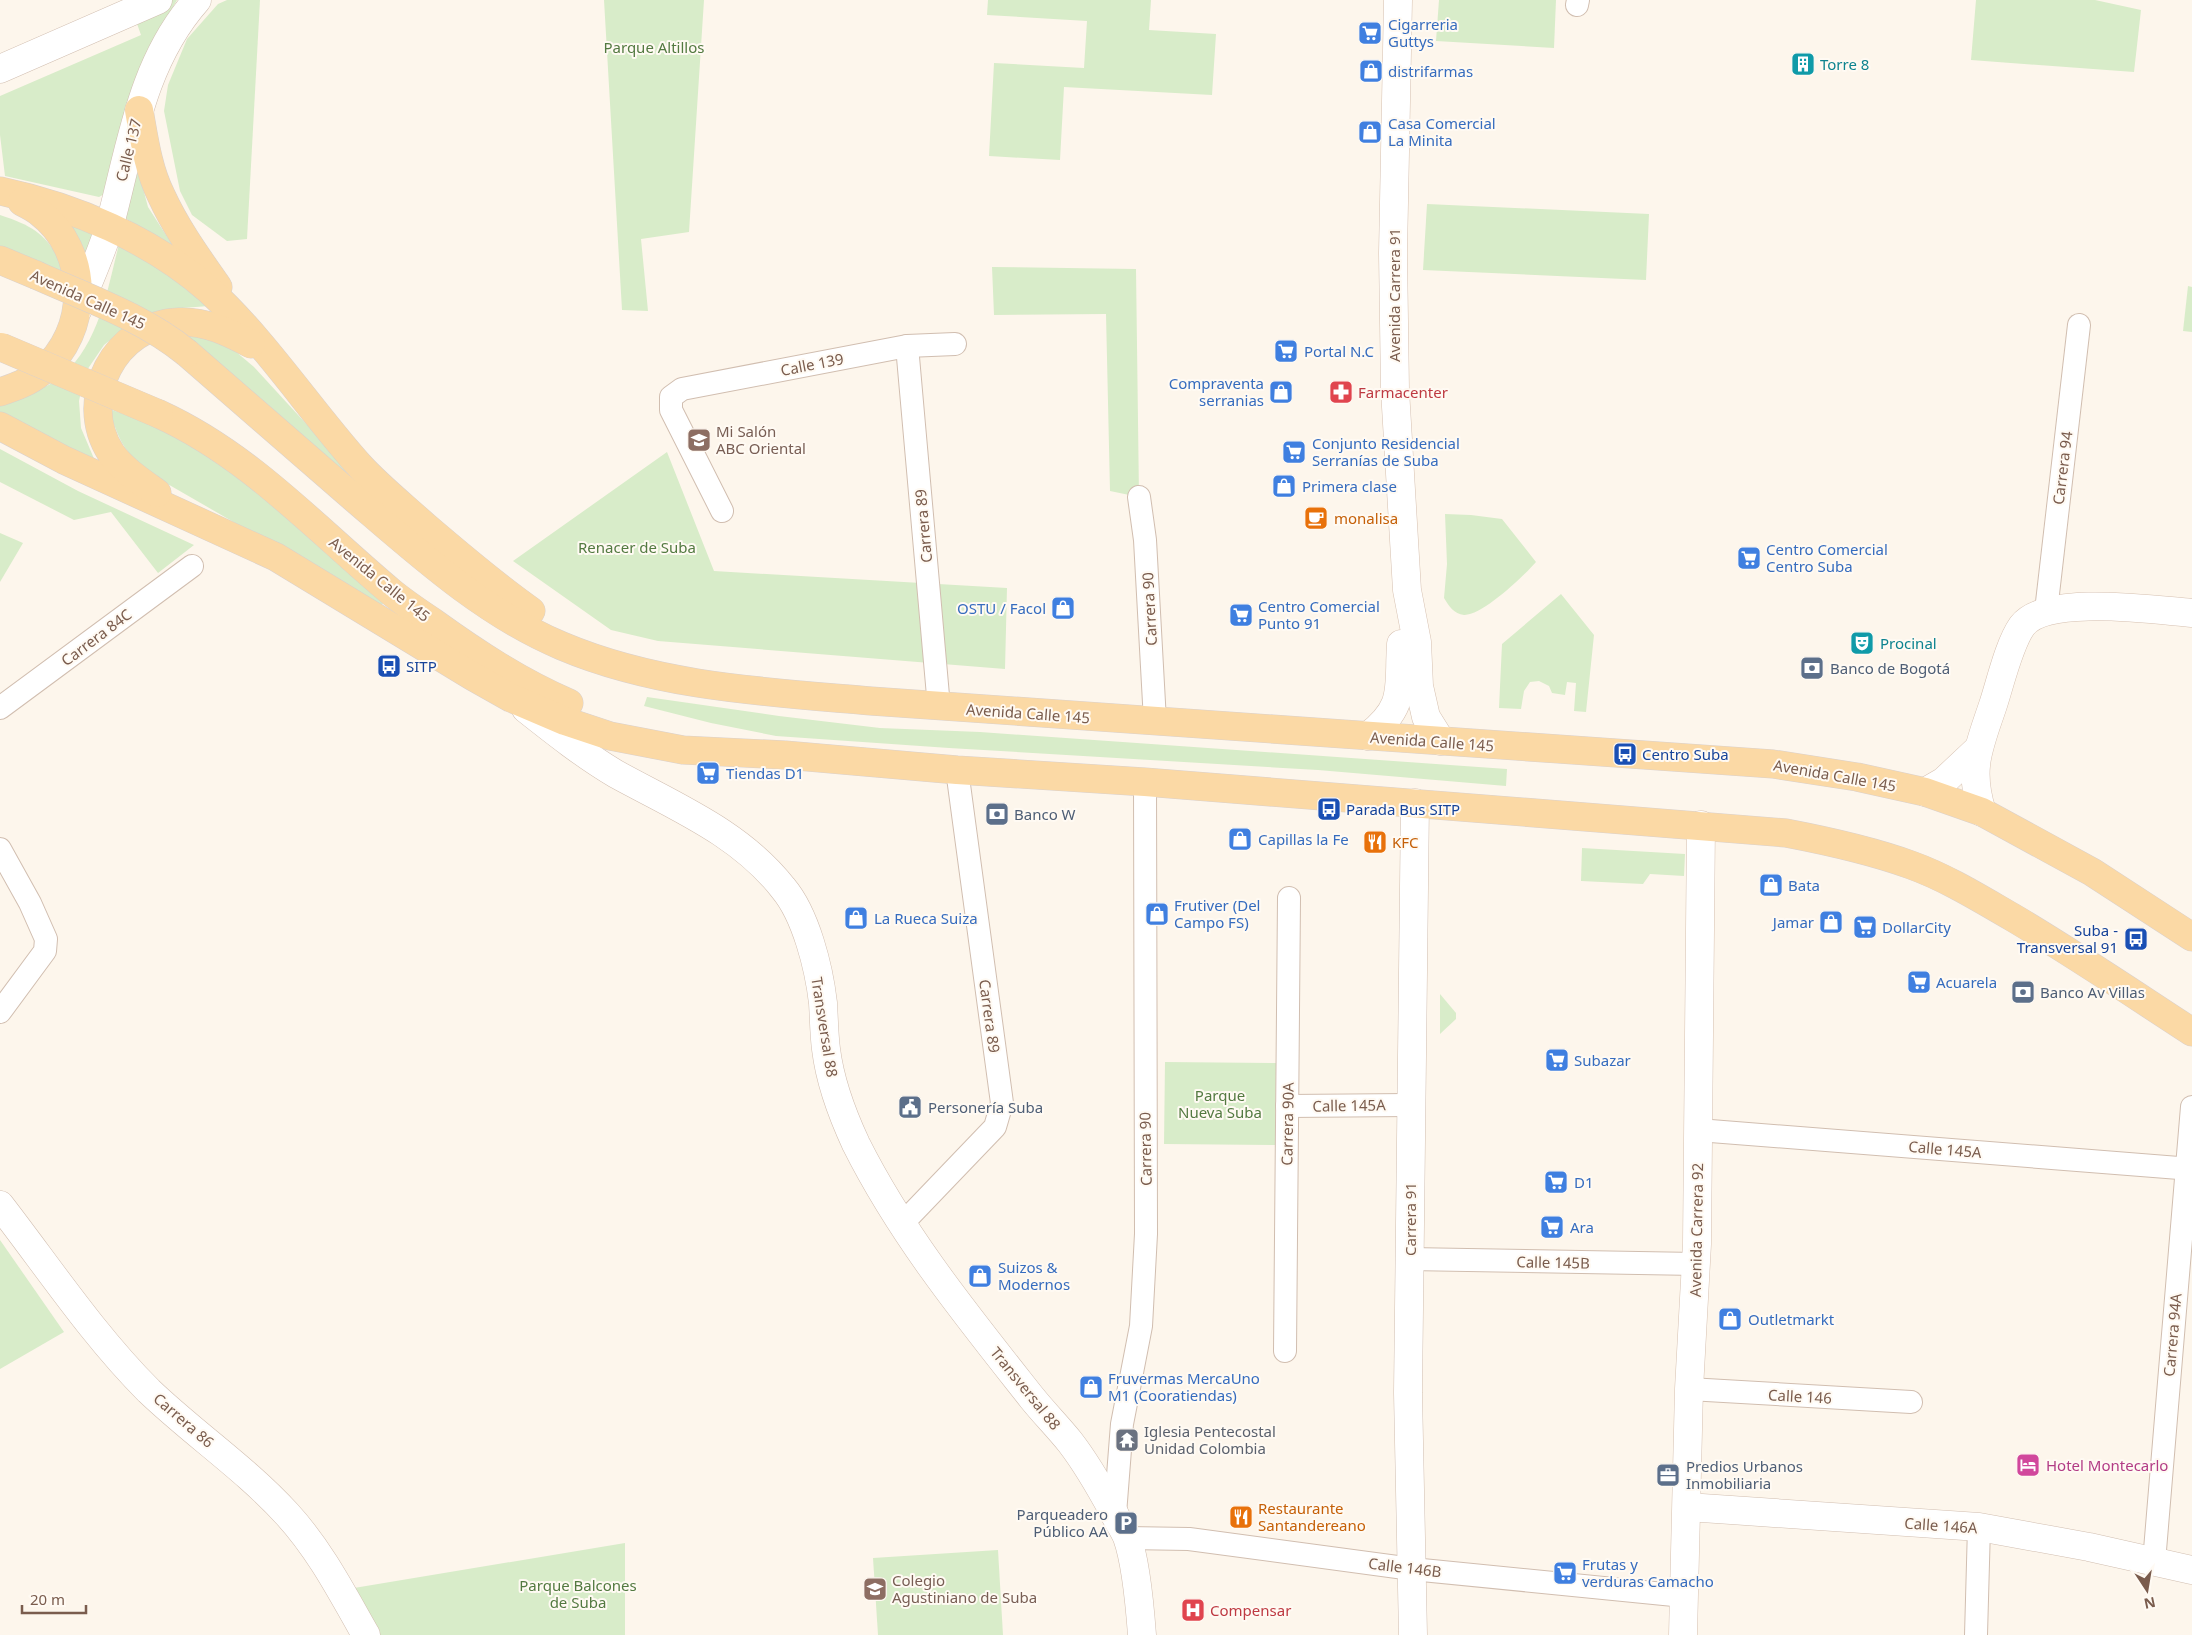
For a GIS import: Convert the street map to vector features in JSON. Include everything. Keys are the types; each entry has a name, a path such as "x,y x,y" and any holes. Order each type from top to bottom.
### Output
{"main road":[{"path":"139,110 147,152 160,194 198,261 257,342"},
{"path":"0,192 39,212 60,233 73,258 79,284 78,309 71,333 59,354 42,372 20,385 0,392"},
{"name":"Avenida Calle 145","path":"0,192 65,209 109,226 161,254 201,284 257,342 359,465 384,490 458,554 541,619 561,632 634,670"},
{"name":"Avenida Calle 145","path":"0,260 143,324 168,338 415,550 472,594 516,622 561,646 634,670 666,678 784,694 1773,764 1857,777 1925,792 1982,812 2092,872 2192,937"},
{"path":"209,526 166,500 112,455 104,440 97,413 102,379 114,355 138,334 157,326 177,322 193,322 257,342"},
{"name":"Avenida Calle 145","path":"0,347 159,414 195,432 231,454 276,490 392,592 462,643 519,679 579,707 629,724 665,733 785,755"},
{"name":"Avenida Calle 145","path":"0,426 73,465 276,557 511,698 610,736 683,750 785,755 957,770 1145,782 1415,803 1786,833 1826,840 1873,853 1930,873 1964,889 2046,937 2192,1032"}],"street":[{"name":"Calle 137","path":"78,309 109,226 139,110 151,72 171,32 196,0"},
{"name":"Avenida Carrera 91","path":"1368,736 1384,724 1391,715 1398,699 1407,590 1394,344 1398,0"},
{"path":"0,69 146,5"},
{"name":"Carrera 94","path":"2046,611 2079,325"},
{"name":"Calle 139","path":"722,511 671,410 671,397 682,389 908,346 956,344"},
{"name":"Carrera 89","path":"908,346 939,706"},
{"name":"Carrera 90","path":"1139,497 1145,540 1155,721"},
{"name":"Carrera 84C","path":"0,708 192,566"},
{"name":"Avenida Carrera 91","path":"1407,590 1417,642 1421,702 1426,717 1441,741"},
{"path":"1982,812 1976,794 1974,778 1977,750 2016,637 2028,620 2046,611 2076,607 2118,607 2192,613"},
{"name":"Transversal 88","path":"511,698 589,757 706,821 737,842 772,874 786,891 798,913 816,969 823,1000 829,1067 843,1113 856,1144 901,1225 1094,1476 1121,1526"},
{"path":"1925,792 1944,781 1977,750"},
{"name":"Carrera 89","path":"901,1225 995,1127 1002,1103 957,770"},
{"name":"Carrera 90","path":"1142,1635 1141,1612 1121,1526 1122,1424 1141,1326 1146,1234 1145,782"},
{"name":"Carrera 91","path":"1413,1635 1408,1393 1415,803"},
{"name":"Avenida Carrera 92","path":"1683,1635 1689,1389 1696,1264 1701,826"},
{"path":"0,849 30,903 46,939 45,951 0,1012"},
{"name":"Carrera 90A","path":"1285,1351 1289,898"},
{"name":"Calle 145A","path":"1287,1106 1410,1104"},
{"name":"Carrera 94A","path":"2154,1562 2189,1168 2192,1107"},
{"name":"Calle 145A","path":"1698,1130 2189,1168"},
{"name":"Carrera 86","path":"0,1204 102,1338 149,1390 258,1484 288,1515 336,1580 366,1635"},
{"name":"Calle 145B","path":"1409,1259 1696,1264"},
{"name":"Calle 146","path":"1689,1389 1911,1402"},
{"name":"Calle 146A","path":"1687,1507 1979,1527 2089,1547 2192,1570"},
{"name":"Calle 146B","path":"1121,1526 1190,1539 1412,1569 1684,1596"},
{"path":"1976,1635 1979,1527"}],"green space":[{"path":"172,0 177,0 160,29 106,193 99,197 5,176 0,135 0,96 141,35 135,18"},
{"path":"227,0 260,0 247,239 227,241 192,215 180,191 164,111 168,85 187,39 218,4"},
{"name":"Parque Altillos","path":"604,0 704,0 689,232 641,239 648,311 622,310"},
{"path":"988,0 1151,0 1149,30 1216,34 1212,95 1064,87 1060,160 989,156 994,63 1084,68 1087,21 987,15"},
{"path":"1439,0 1556,0 1554,48 1436,41"},
{"path":"1976,0 2095,0 2141,10 2134,72 1971,60"},
{"path":"138,170 148,207 173,246 125,218"},
{"path":"1427,204 1649,214 1646,280 1423,270"},
{"path":"0,215 25,225 42,236 55,252 68,276 0,249"},
{"path":"49,215 97,232 89,271"},
{"path":"119,244 154,265 209,306 169,309 126,327 104,345 85,373 79,401 81,428 95,461 0,413 0,398 28,393 49,385 70,368 81,354 99,319"},
{"path":"992,267 1136,269 1139,497 1110,491 1106,314 994,315"},
{"path":"2188,286 2192,287 2192,332 2183,331"},
{"path":"194,332 228,345 254,367 355,477 352,481 182,334"},
{"path":"109,409 171,431 216,458 291,516 385,599 381,607 152,475 124,446 116,431"},
{"path":"0,449 78,491 194,545 158,573 111,512 74,520 0,482"},
{"name":"Renacer de Suba","path":"667,452 714,571 1007,588 1005,669 658,641 611,630 513,561"},
{"path":"1445,514 1502,519 1536,562 1502,594 1472,614 1464,615 1457,613 1444,598 1447,564"},
{"path":"0,533 23,543 0,582"},
{"path":"1561,594 1594,635 1586,712 1574,711 1576,683 1567,682 1565,695 1552,693 1549,686 1539,681 1530,682 1524,691 1521,709 1499,708 1502,644"},
{"path":"647,697 880,728 980,732 1507,769 1506,786 1318,770 776,736 711,723 644,706"},
{"path":"1582,848 1685,854 1684,876 1650,874 1643,884 1581,881"},
{"path":"1440,994 1456,1013 1456,1019 1440,1034"},
{"name":"Parque Nueva Suba","path":"1165,1062 1276,1063 1275,1145 1164,1144"},
{"path":"0,1240 64,1332 0,1369"},
{"name":"Parque Balcones de Suba","path":"625,1543 625,1635 376,1635 354,1588"},
{"path":"998,1550 1003,1635 878,1635 873,1558"}],"place":[{"name":"Cigarreria Guttys","path":"1370,33"},
{"name":"Torre 8","path":"1803,64"},
{"name":"distrifarmas","path":"1371,71"},
{"name":"Casa Comercial La Minita","path":"1370,132"},
{"name":"Portal N.C","path":"1286,351"},
{"name":"Compraventa serranias","path":"1281,392"},
{"name":"Farmacenter","path":"1341,392"},
{"name":"Mi Salón ABC Oriental","path":"699,440"},
{"name":"Conjunto Residencial Serranías de Suba","path":"1294,452"},
{"name":"Primera clase","path":"1284,486"},
{"name":"monalisa","path":"1316,518"},
{"name":"Centro Comercial Centro Suba","path":"1749,558"},
{"name":"OSTU / Facol","path":"1063,608"},
{"name":"Centro Comercial Punto 91","path":"1241,615"},
{"name":"Procinal","path":"1862,643"},
{"name":"SITP","path":"389,666"},
{"name":"Banco de Bogotá","path":"1812,668"},
{"name":"Centro Suba","path":"1625,754"},
{"name":"Tiendas D1","path":"708,773"},
{"name":"Parada Bus SITP","path":"1329,809"},
{"name":"Banco W","path":"997,814"},
{"name":"Capillas la Fe","path":"1240,839"},
{"name":"KFC","path":"1375,842"},
{"name":"Bata","path":"1771,885"},
{"name":"Frutiver (Del Campo FS)","path":"1157,914"},
{"name":"La Rueca Suiza","path":"856,918"},
{"name":"Jamar","path":"1831,922"},
{"name":"DollarCity","path":"1865,927"},
{"name":"Suba - Transversal 91","path":"2136,939"},
{"name":"Acuarela","path":"1919,982"},
{"name":"Banco Av Villas","path":"2023,992"},
{"name":"Subazar","path":"1557,1060"},
{"name":"Personería Suba","path":"910,1107"},
{"name":"D1","path":"1556,1182"},
{"name":"Ara","path":"1552,1227"},
{"name":"Suizos & Modernos","path":"980,1276"},
{"name":"Outletmarkt","path":"1730,1319"},
{"name":"Fruvermas MercaUno M1 (Cooratiendas)","path":"1091,1387"},
{"name":"Iglesia Pentecostal Unidad Colombia","path":"1127,1440"},
{"name":"Hotel Montecarlo","path":"2028,1465"},
{"name":"Predios Urbanos Inmobiliaria","path":"1668,1475"},
{"name":"Restaurante Santandereano","path":"1241,1517"},
{"name":"Parqueadero Público AA","path":"1126,1523"},
{"name":"Frutas y verduras Camacho","path":"1565,1573"},
{"name":"Colegio Agustiniano de Suba","path":"875,1589"},
{"name":"Compensar","path":"1193,1610"}]}
